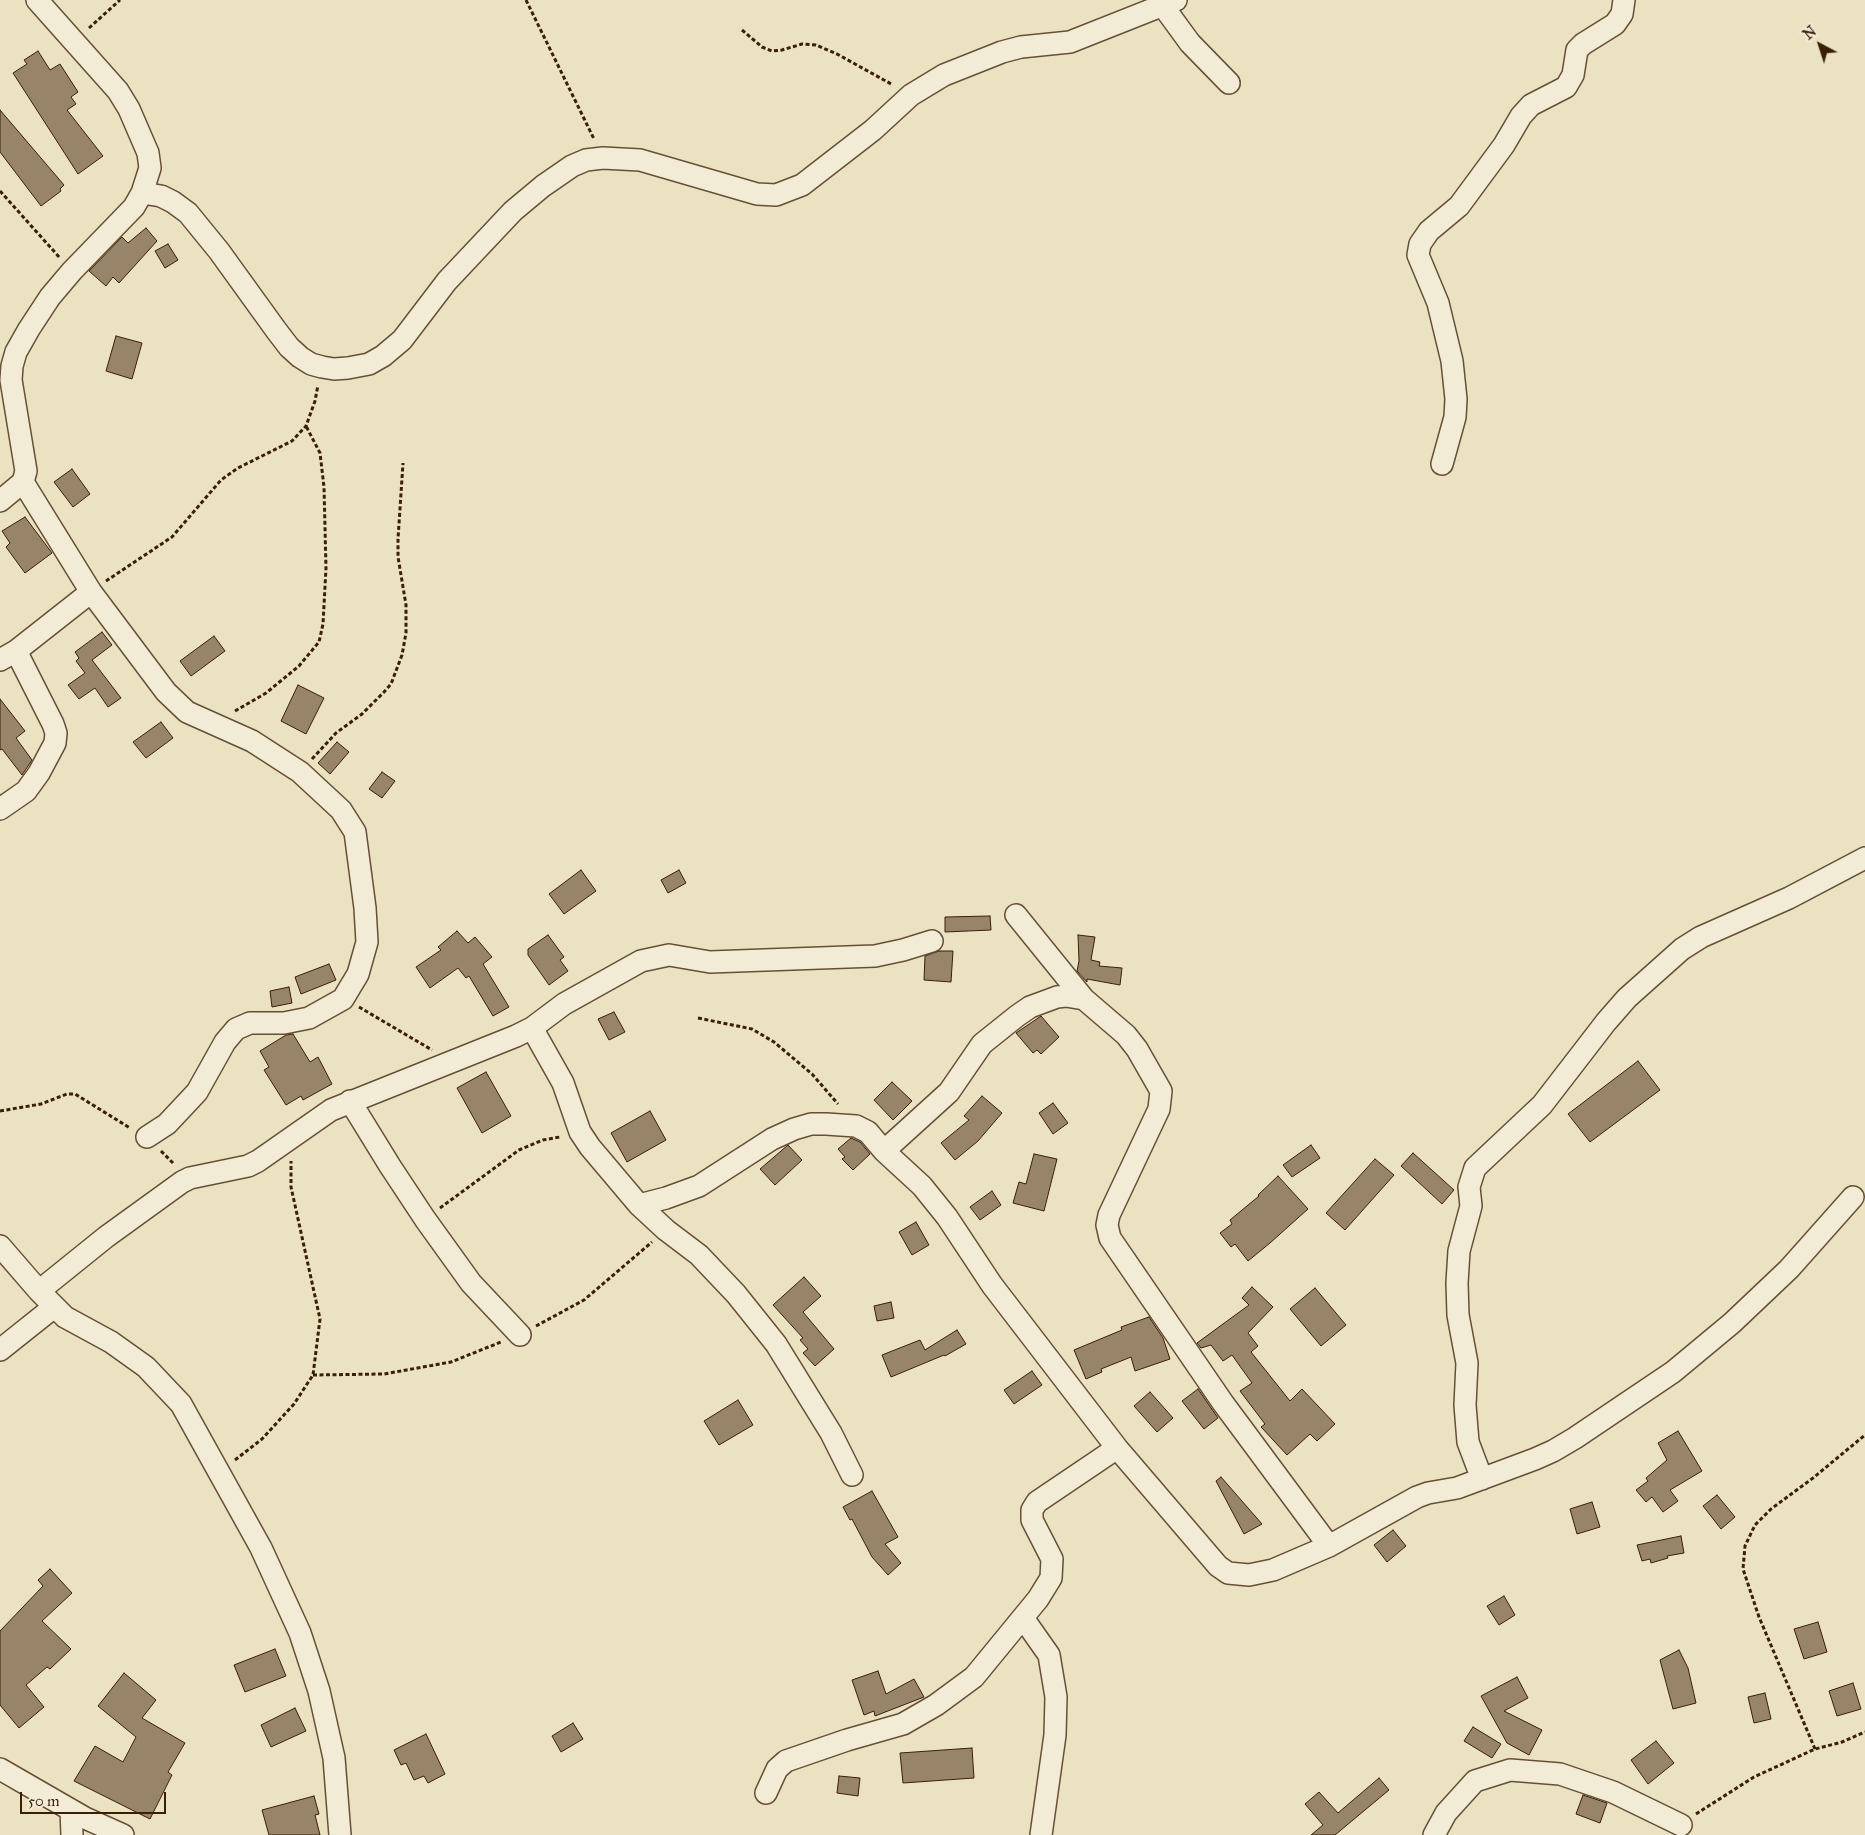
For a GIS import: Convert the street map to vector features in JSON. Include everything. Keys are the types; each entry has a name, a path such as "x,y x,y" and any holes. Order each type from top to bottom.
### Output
{"street":[{"path":"0,501 22,482 26,471 11,380 16,352 29,328 50,297 72,271 134,207 142,193 150,168 148,153 118,91 37,0"},
{"path":"1442,464 1455,417 1456,399 1452,362 1438,303 1418,254 1420,244 1429,231 1459,206 1504,145 1521,116 1531,105 1566,87 1574,75 1578,50 1583,44 1615,24 1622,14 1624,0"},
{"path":"142,193 161,196 188,213 219,251 289,348 310,364 334,369 348,368 369,364 402,340 447,281 513,211 543,186 572,166 586,160 603,158 640,160 757,194 776,195 802,185 874,130 911,96 944,75 979,59 1021,47 1070,42 1170,3 1190,44 1229,83"},
{"path":"22,482 91,592 166,692 187,712 252,741 300,772 341,810 355,832 366,908 367,942 358,974 343,999 308,1018 284,1023 250,1023 236,1029 225,1042 197,1092 167,1124 147,1137"},
{"path":"0,810 26,791 39,773 55,743 56,733 54,724 8,656 91,592"},
{"path":"1482,1479 1468,1442 1465,1405 1468,1372 1457,1299 1459,1251 1471,1206 1470,1187 1475,1168 1542,1106 1606,1022 1627,998 1682,949 1701,937 1789,898 1865,858"},
{"path":"1016,915 1084,998 1126,1035 1137,1048 1161,1091 1159,1109 1109,1214 1107,1225 1110,1238 1223,1404 1329,1546"},
{"path":"38,1291 169,1190 190,1178 248,1166 331,1110 516,1036 532,1028 564,1004 641,961 670,954 710,962 875,956 932,941"},
{"path":"884,1151 948,1092 982,1044 1030,1006 1057,997 1084,998"},
{"path":"532,1028 563,1083 580,1132 604,1165 639,1205 666,1230 699,1255 736,1294 776,1344 832,1433 852,1475"},
{"path":"350,1101 425,1219 472,1283 520,1335"},
{"path":"639,1205 699,1186 772,1139 794,1128 811,1124 856,1126 868,1132 884,1151 922,1186 947,1217 992,1285 1117,1448 1218,1566 1228,1573 1250,1575 1273,1570 1329,1546 1417,1497 1457,1488 1482,1479 1553,1451 1583,1433 1673,1372 1732,1323 1789,1269 1853,1197"},
{"path":"0,1246 54,1307 66,1317 111,1342 146,1367 165,1386 181,1404 220,1471 261,1548 300,1633 319,1691 334,1758 340,1835"},
{"path":"0,1350 54,1307"},
{"path":"766,1793 777,1769 786,1761 847,1740 903,1724 936,1705 974,1677 1023,1618 1051,1578 1052,1559 1032,1520 1032,1510 1037,1502 1117,1448"},
{"path":"1023,1618 1049,1655 1056,1697 1055,1735 1041,1835"},
{"path":"0,1769 85,1818 123,1835"},
{"path":"1434,1835 1446,1813 1475,1781 1510,1770 1560,1774 1613,1792 1681,1825"},
{"path":"71,1810 72,1835"}],"path":[{"path":"74,42 120,0"},
{"path":"526,0 603,158"},
{"path":"742,30 762,47 772,51 802,44 816,45 837,54 911,96"},
{"path":"0,191 72,271"},
{"path":"91,592 172,537 221,480 238,468 292,441 306,426 315,401 322,367"},
{"path":"210,722 243,708 266,693 299,666 319,642 324,624 326,568 324,487 320,453 306,426"},
{"path":"300,772 336,733 362,714 391,684 402,655 406,633 406,605 398,557 398,539 403,463"},
{"path":"343,999 427,1046 450,1063"},
{"path":"698,1018 752,1029 774,1042 812,1074 856,1126"},
{"path":"0,1111 41,1104 67,1094 75,1094 147,1137 190,1178"},
{"path":"425,1219 519,1150 543,1140 580,1132"},
{"path":"220,1471 262,1439 294,1404 313,1375 320,1320 292,1187 290,1138"},
{"path":"1815,1749 1756,1609 1743,1569 1745,1546 1755,1525 1771,1509 1813,1478 1865,1435"},
{"path":"1681,1825 1700,1810 1754,1777 1815,1749 1842,1742 1865,1732"}],"building":[{"path":"38,51 50,70 60,64 78,92 71,97 76,104 67,110 103,156 78,174 13,73 27,64 24,60"},
{"path":"0,110 64,185 60,189 61,191 41,206 0,152"},
{"path":"146,228 157,241 119,283 113,277 106,286 89,271 122,237 128,243"},
{"path":"168,244 178,260 165,268 155,251"},
{"path":"116,336 142,343 132,379 106,371"},
{"path":"72,469 90,494 73,507 54,482"},
{"path":"25,517 52,553 25,573 6,547 10,543 2,531"},
{"path":"102,632 112,645 92,660 121,698 108,707 95,688 79,699 68,685 85,673 76,661 79,658 75,652"},
{"path":"214,636 225,651 191,676 180,661"},
{"path":"298,685 324,698 306,734 281,721"},
{"path":"0,699 25,731 16,738 32,760 22,775 2,749 0,750"},
{"path":"161,722 173,738 146,758 133,742"},
{"path":"337,742 349,752 330,774 318,763"},
{"path":"382,772 395,781 382,798 369,789"},
{"path":"581,870 596,891 564,914 549,894"},
{"path":"679,870 686,883 668,893 661,880"},
{"path":"990,916 991,930 945,932 945,917"},
{"path":"457,931 468,943 475,937 492,957 483,964 509,1007 493,1016 469,976 466,978 458,968 430,988 416,967 441,950 438,947"},
{"path":"548,935 564,957 560,960 568,971 549,985 528,955 528,949"},
{"path":"1078,935 1095,937 1091,960 1100,962 1099,966 1122,968 1120,985 1087,979 1087,982 1077,971 1079,961"},
{"path":"939,951 953,951 951,982 924,980 925,956"},
{"path":"329,964 336,980 301,994 295,977"},
{"path":"289,987 292,1003 272,1007 270,991"},
{"path":"614,1012 625,1032 609,1040 598,1019"},
{"path":"1041,1016 1059,1037 1041,1054 1037,1050 1033,1053 1016,1033"},
{"path":"293,1034 310,1062 318,1057 332,1084 303,1100 301,1096 286,1105 264,1070 269,1067 260,1051 286,1035"},
{"path":"1638,1061 1660,1090 1590,1142 1568,1114"},
{"path":"486,1072 511,1116 482,1133 457,1088"},
{"path":"892,1082 912,1101 893,1120 874,1100"},
{"path":"982,1096 1002,1113 978,1141 955,1160 941,1143 969,1120 964,1116"},
{"path":"1053,1103 1068,1123 1053,1134 1039,1113"},
{"path":"650,1111 666,1140 627,1162 611,1133"},
{"path":"851,1138 860,1142 870,1154 853,1170 842,1159 845,1157 838,1149"},
{"path":"788,1145 802,1160 775,1185 760,1169"},
{"path":"1311,1145 1320,1158 1292,1177 1283,1165"},
{"path":"1413,1153 1454,1190 1442,1204 1401,1166"},
{"path":"1034,1154 1057,1159 1044,1211 1013,1203 1019,1182 1026,1184"},
{"path":"1375,1159 1394,1175 1345,1230 1326,1213"},
{"path":"1278,1176 1308,1209 1248,1261 1235,1244 1231,1247 1220,1233 1232,1224 1230,1220 1259,1196"},
{"path":"992,1191 1001,1205 980,1220 970,1207"},
{"path":"916,1222 929,1245 912,1255 899,1232"},
{"path":"804,1277 821,1296 803,1312 834,1349 815,1366 803,1353 808,1349 800,1340 803,1338 773,1305"},
{"path":"1252,1287 1273,1307 1248,1333 1258,1346 1251,1352 1290,1401 1302,1389 1335,1424 1317,1441 1310,1434 1287,1455 1261,1427 1265,1424 1240,1391 1252,1383 1232,1355 1223,1361 1211,1345 1201,1348 1197,1343 1249,1305 1242,1298"},
{"path":"1315,1288 1346,1325 1321,1346 1290,1309"},
{"path":"891,1302 894,1318 877,1321 874,1306"},
{"path":"1149,1317 1163,1338 1170,1359 1135,1371 1131,1357 1101,1369 1102,1372 1086,1379 1074,1350 1122,1330 1121,1327"},
{"path":"957,1330 966,1344 945,1356 891,1377 882,1355 920,1340 925,1350"},
{"path":"1032,1371 1042,1385 1014,1404 1004,1390"},
{"path":"1198,1389 1218,1418 1204,1429 1182,1401"},
{"path":"1150,1392 1173,1418 1157,1432 1134,1406"},
{"path":"738,1400 753,1425 719,1445 704,1421"},
{"path":"1678,1431 1702,1471 1670,1490 1678,1501 1663,1512 1652,1497 1646,1502 1636,1490 1648,1481 1646,1478 1667,1460 1658,1443"},
{"path":"1221,1477 1262,1524 1244,1534 1216,1481"},
{"path":"872,1491 898,1537 885,1544 901,1563 888,1575 872,1557 852,1519 850,1520 843,1507"},
{"path":"1717,1495 1735,1517 1721,1529 1703,1506"},
{"path":"1592,1502 1600,1527 1577,1534 1570,1509"},
{"path":"1393,1530 1406,1546 1387,1562 1374,1545"},
{"path":"1681,1536 1684,1553 1667,1556 1668,1558 1651,1563 1650,1559 1642,1561 1637,1545"},
{"path":"50,1569 72,1593 42,1621 71,1649 50,1669 47,1667 26,1685 44,1707 19,1728 0,1705 0,1631 43,1586 38,1580"},
{"path":"1504,1596 1515,1615 1499,1625 1487,1606"},
{"path":"1818,1622 1827,1652 1804,1659 1794,1629"},
{"path":"275,1649 286,1676 245,1692 234,1665"},
{"path":"1679,1650 1688,1668 1696,1703 1673,1709 1660,1660"},
{"path":"878,1671 886,1694 914,1679 924,1697 875,1716 874,1711 864,1715 852,1680"},
{"path":"124,1673 156,1700 142,1718 185,1743 168,1772 172,1775 150,1819 74,1781 95,1746 123,1762 136,1737 98,1706"},
{"path":"1517,1677 1528,1698 1504,1711 1542,1730 1529,1755 1507,1743 1481,1696"},
{"path":"1853,1683 1861,1709 1837,1716 1829,1691"},
{"path":"1765,1693 1771,1719 1754,1723 1748,1697"},
{"path":"295,1708 306,1731 271,1747 261,1725"},
{"path":"573,1723 583,1739 561,1752 552,1736"},
{"path":"1473,1727 1501,1744 1492,1758 1464,1741"},
{"path":"426,1734 445,1774 428,1783 424,1776 414,1780 406,1763 401,1765 394,1750"},
{"path":"1656,1741 1674,1763 1648,1784 1631,1760"},
{"path":"972,1748 974,1778 903,1783 900,1753"},
{"path":"839,1776 860,1778 858,1796 837,1793"},
{"path":"1379,1778 1389,1790 1335,1835 1311,1835 1323,1825 1305,1804 1319,1792 1338,1813"},
{"path":"1583,1795 1607,1803 1600,1823 1576,1814"},
{"path":"314,1796 319,1814 315,1815 320,1835 269,1835 262,1810"}]}
